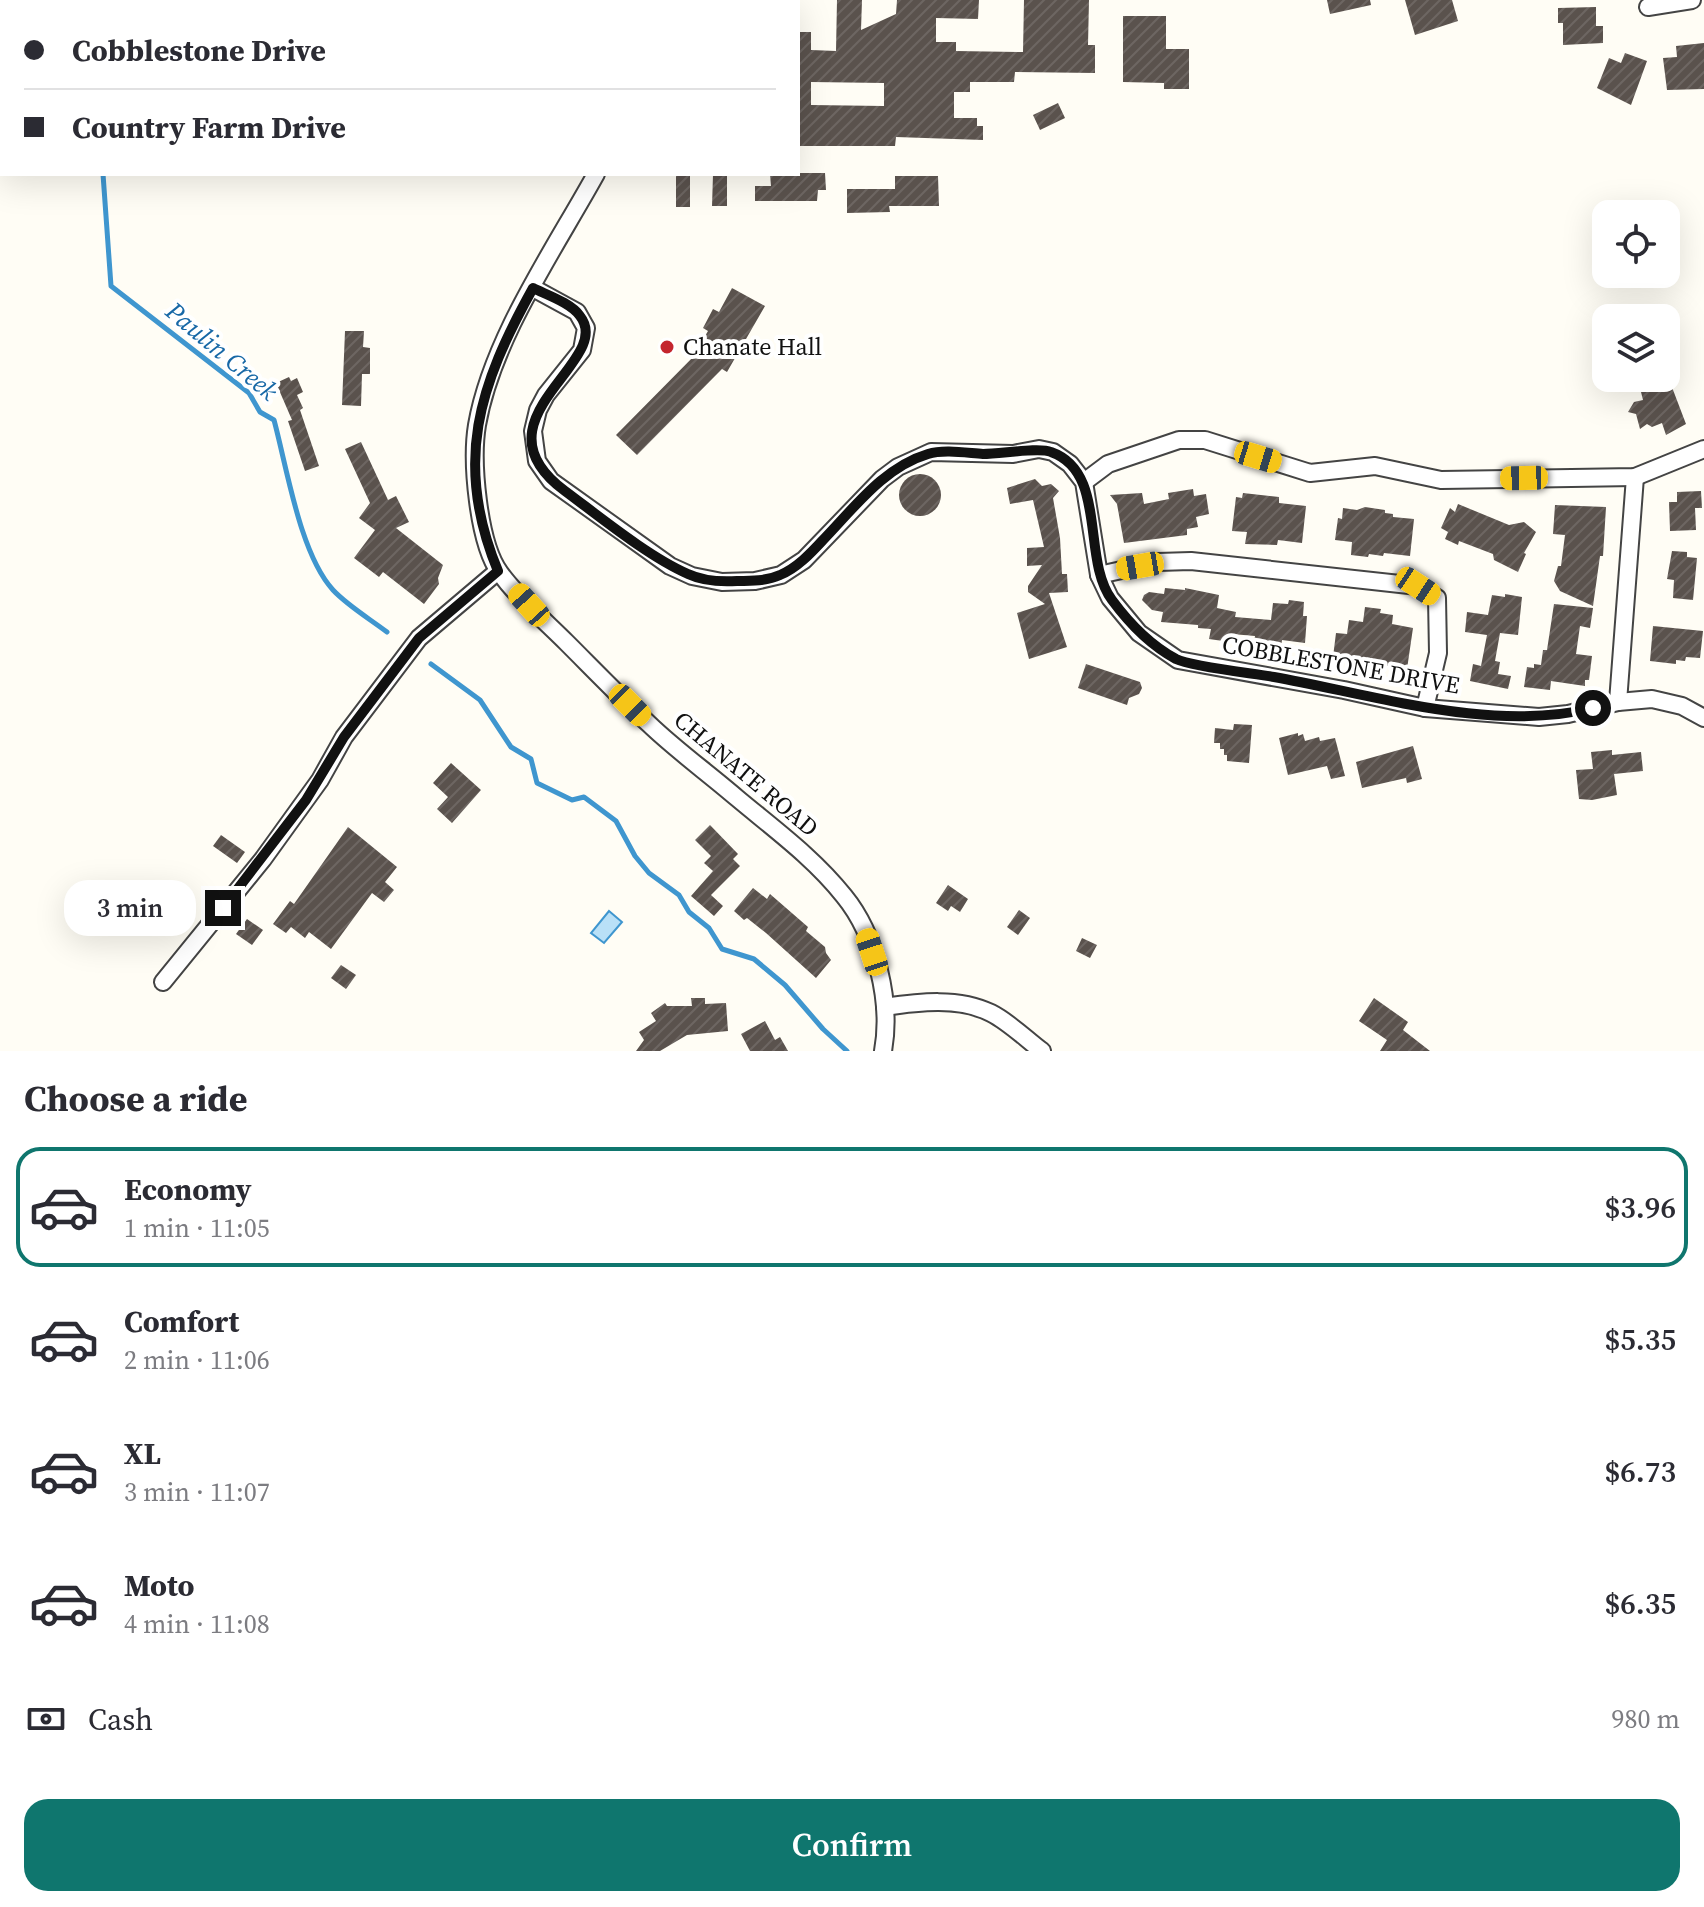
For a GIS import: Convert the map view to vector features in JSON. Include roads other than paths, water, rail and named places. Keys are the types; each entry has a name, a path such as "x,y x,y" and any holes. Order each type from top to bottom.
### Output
{"street":[{"path":"1648,7 1692,0"},
{"name":"CHANATE ROAD","path":"595,176 506,335 477,427 477,497 491,553 498,571 650,725 799,850 845,897 867,936 877,968 885,1007 883,1051"},
{"path":"533,288 577,312 586,328 582,350 546,395 538,410 533,431 537,461 551,481 670,566 692,576 722,582 755,581 781,575 804,560 882,479 898,467 931,452 1013,454 1039,449 1053,452 1070,464 1084,482 1108,464 1179,440 1205,440 1310,473 1375,466 1441,480 1635,477 1704,449"},
{"path":"1618,702 1635,477"},
{"name":"COBBLESTONE DRIVE","path":"1084,482 1099,575 1110,598 1139,633 1178,660 1425,708 1539,717 1652,699 1682,706 1704,718"},
{"path":"1099,575 1158,562 1191,561 1418,586 1437,598 1438,653 1425,708"},
{"path":"163,982 263,859 320,780 344,737 419,638 498,571"},
{"path":"885,1007 957,1003 976,1006 994,1014 1042,1051"}],"water":[{"path":"609,911 622,922 604,943 591,933"}],"waterway":[{"name":"Paulin Creek","path":"103,176 111,286 249,393 260,412 274,420 303,533 322,574 339,596 387,632"},
{"name":"Paulin Creek","path":"431,664 480,700 511,747 531,759 537,783 572,800 584,797 616,821 635,856 649,873 679,895 689,912 709,928 722,949 754,959 785,985 823,1029 847,1051"}],"place":[{"name":"Chanate Hall","path":"667,347"}]}
